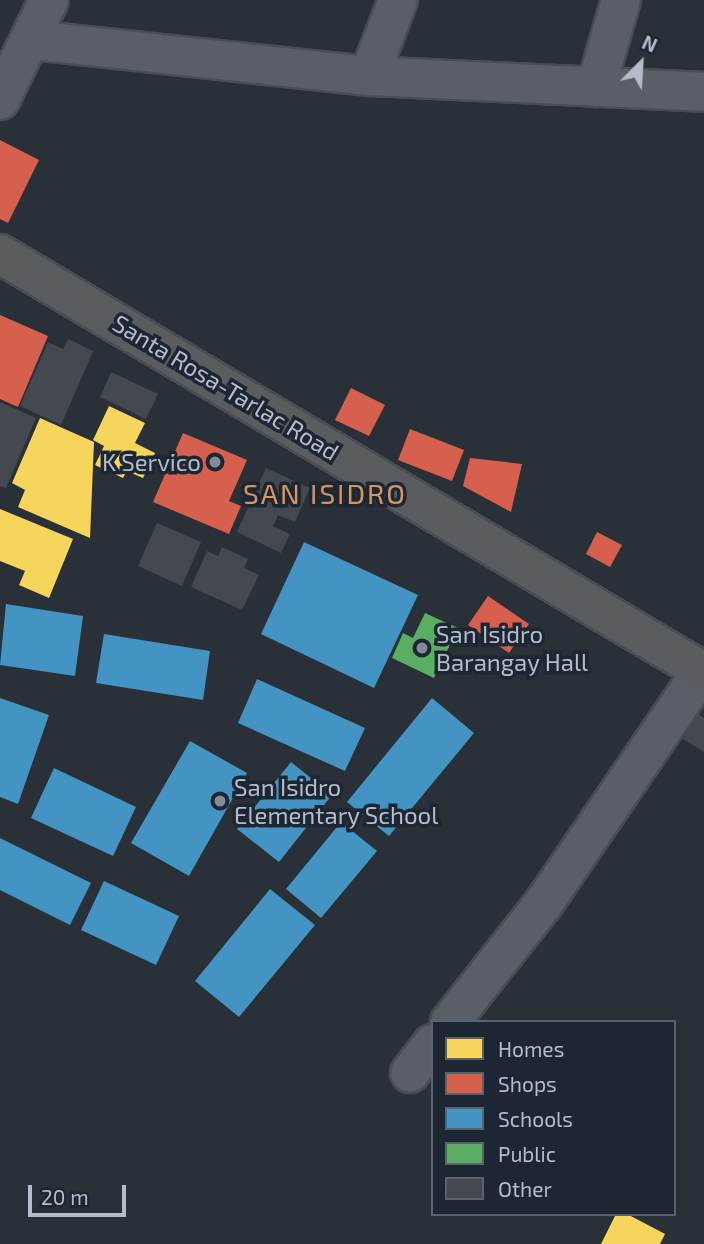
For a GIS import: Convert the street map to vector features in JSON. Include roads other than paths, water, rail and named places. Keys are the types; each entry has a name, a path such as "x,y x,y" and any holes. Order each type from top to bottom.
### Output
{"highway":[{"name":"Santa Rosa-Tarlac Road","path":"0,254 703,671"}],"street":[{"path":"369,76 398,0"},
{"path":"596,87 621,0"},
{"path":"0,100 39,12 369,76 704,92"},
{"path":"452,1020 544,903 703,671"},
{"path":"410,1073 431,1047"}],"place":[{"name":"K Servico","path":"215,462"},
{"name":"San Isidro Barangay Hall","path":"422,648"},
{"name":"San Isidro Elementary School","path":"220,801"}],"district":[{"name":"SAN ISIDRO","path":"325,493"}]}
